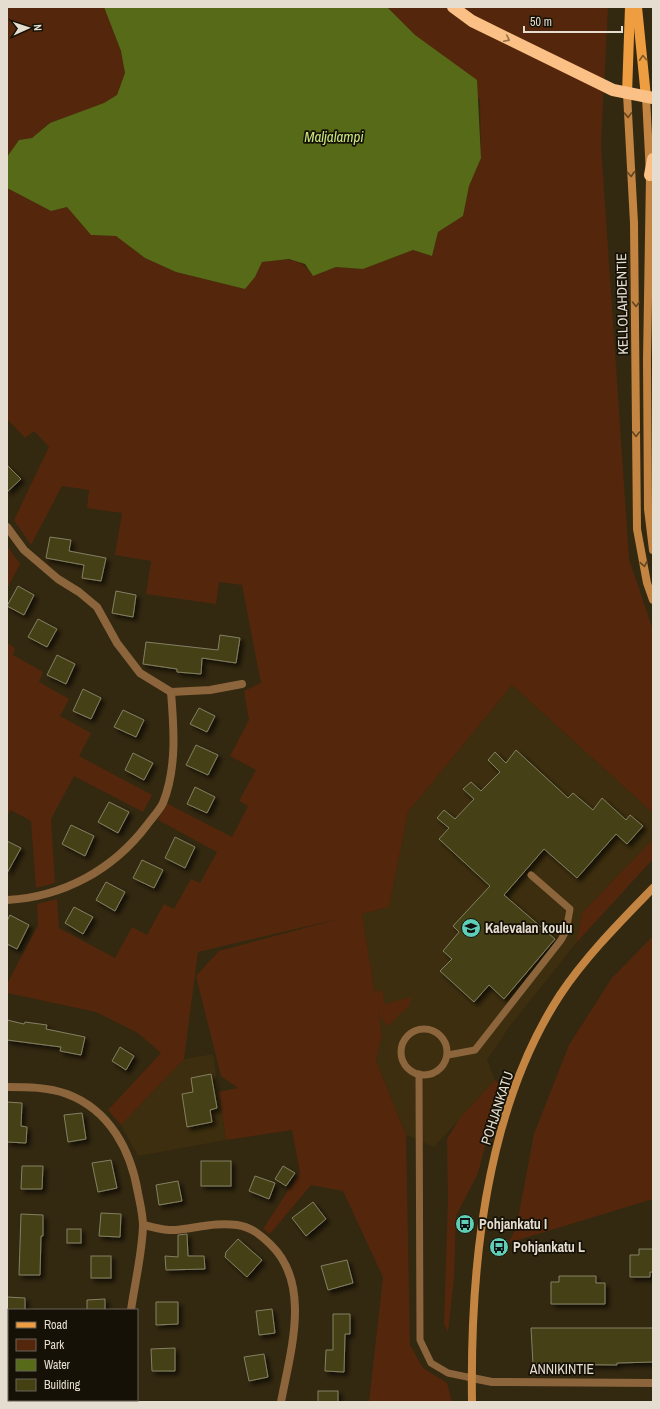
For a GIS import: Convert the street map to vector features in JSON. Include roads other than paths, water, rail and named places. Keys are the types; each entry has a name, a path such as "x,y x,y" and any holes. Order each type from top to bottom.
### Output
{"highway":[{"path":"453,7 472,21 602,85 627,94 650,98"},
{"path":"650,175 653,159"}],"main road":[{"name":"KELLOLAHDENTIE","path":"630,7 627,94 634,231 637,529 653,600"},
{"name":"KELLOLAHDENTIE","path":"637,7 650,98 647,360 648,493 653,550"},
{"name":"POHJANKATU","path":"472,1402 472,1329 475,1273 500,1133 516,1086 535,1041 560,996 591,954 653,888"}],"street":[{"path":"7,527 24,550 58,579 97,607 117,643 140,673 170,692 210,690 242,684"},
{"path":"7,900 27,898 72,886 106,867 136,840 162,804 172,766 174,729 170,692"},
{"path":"7,1087 31,1087 67,1094 81,1101 111,1125 127,1151 136,1176 143,1225 130,1309"},
{"path":"143,1225 176,1230 212,1224 238,1225 256,1232 278,1252 288,1268 293,1288 295,1308 293,1334 281,1402"},
{"name":"ANNIKINTIE","path":"472,1378 492,1382 653,1383"}],"lane":[{"path":"448,1055 475,1050 561,940 566,931 570,909 531,875"},
{"path":"425,1028 439,1034 445,1040 448,1055 445,1062 434,1073 419,1074 407,1068 401,1055 403,1042 412,1032 425,1028"},
{"path":"419,1074 420,1340 431,1363 448,1373 472,1378"}],"water":[{"name":"Maljalampi","path":"104,7 387,7 415,35 477,80 481,158 469,186 463,216 438,232 432,256 413,250 363,269 336,267 313,276 305,264 289,259 262,262 255,277 245,289 176,272 145,258 116,236 91,235 67,207 51,211 7,188 7,157 19,140 32,138 50,123 104,103 117,95 125,73 121,51"}],"place":[{"name":"Kalevalan koulu","path":"471,928"},
{"name":"Pohjankatu I","path":"465,1224"},
{"name":"Pohjankatu L","path":"499,1247"}]}
